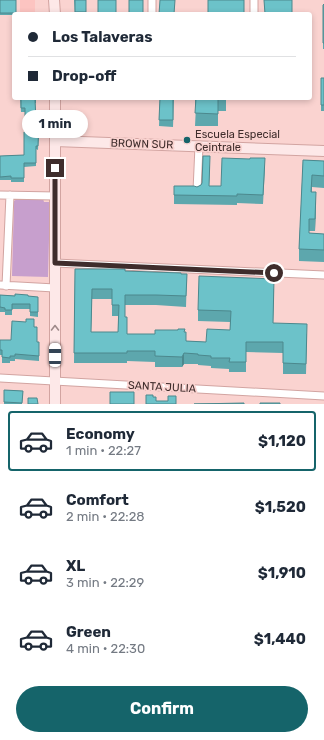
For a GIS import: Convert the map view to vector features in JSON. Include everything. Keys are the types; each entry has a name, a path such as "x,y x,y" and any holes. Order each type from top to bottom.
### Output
{"main road":[{"path":"54,0 54,12"},
{"path":"55,100 55,404"},
{"name":"BROWN SUR","path":"55,141 324,151"}],"street":[{"path":"152,0 152,12"},
{"path":"254,0 254,12"},
{"path":"197,191 199,146"},
{"path":"0,195 56,196"},
{"path":"10,195 3,285 55,288"},
{"path":"55,263 324,275"},
{"name":"SANTA JULIA","path":"0,378 324,396"}],"shaded area":[{"path":"20,0 35,0 35,12 20,12"},
{"path":"17,199 43,199 44,202 50,202 48,277 12,276 14,201"}],"building":[{"path":"0,0 16,0 16,12 0,13"},
{"path":"75,0 86,0 86,12 75,12"},
{"path":"98,0 116,0 116,12 98,12"},
{"path":"129,0 143,0 143,12 129,12"},
{"path":"160,0 175,0 174,12 159,12"},
{"path":"208,0 244,0 244,12 208,12"},
{"path":"264,0 292,0 292,12 265,12"},
{"path":"324,4 324,43 323,43 323,5"},
{"path":"321,78 324,78 324,105 321,105"},
{"path":"21,100 35,100 36,121 39,121 38,146 36,146 36,163 24,163 24,178 11,178 11,176 0,177 0,156 24,155 24,132 26,132 25,108 21,108"},
{"path":"160,100 173,100 173,120 159,120"},
{"path":"196,100 218,100 218,114 195,113"},
{"path":"203,156 210,156 209,186 221,186 222,158 265,158 263,195 174,195 174,186 197,187 201,185"},
{"path":"303,160 324,161 324,176 312,175 311,192 316,192 315,219 309,219 309,233 324,234 324,250 299,249"},
{"path":"75,269 125,269 125,271 187,274 186,296 125,295 127,334 155,334 155,330 185,329 184,332 186,332 186,341 206,342 207,329 230,330 231,311 198,310 199,276 274,279 273,323 307,324 306,364 283,363 283,342 246,342 246,362 229,362 230,358 211,358 211,356 184,353 182,357 155,356 155,351 127,351 127,353 74,353","holes":["92,289 112,289 112,305 119,305 118,332 91,332"]},
{"path":"15,294 38,297 38,312 30,312 30,304 12,304 12,310 5,310 5,308 0,307 0,295 15,296"},
{"path":"26,319 34,319 34,327 37,327 39,356 15,354 15,356 10,356 10,358 2,357 0,340 11,340 12,321 26,322"},
{"path":"4,390 23,391 22,403 4,402"},
{"path":"110,392 134,392 134,404 110,404"},
{"path":"146,395 153,395 153,397 156,397 156,401 168,401 168,396 176,396 176,404 146,404"},
{"path":"28,398 37,398 38,404 28,404"},
{"path":"244,403 244,404 194,404"},
{"path":"280,403 280,404 260,404"}],"place":[{"name":"Escuela Especial Ceintrale","path":"187,140"}],"route":[{"path":"55,168 55,263 274,273"}]}
